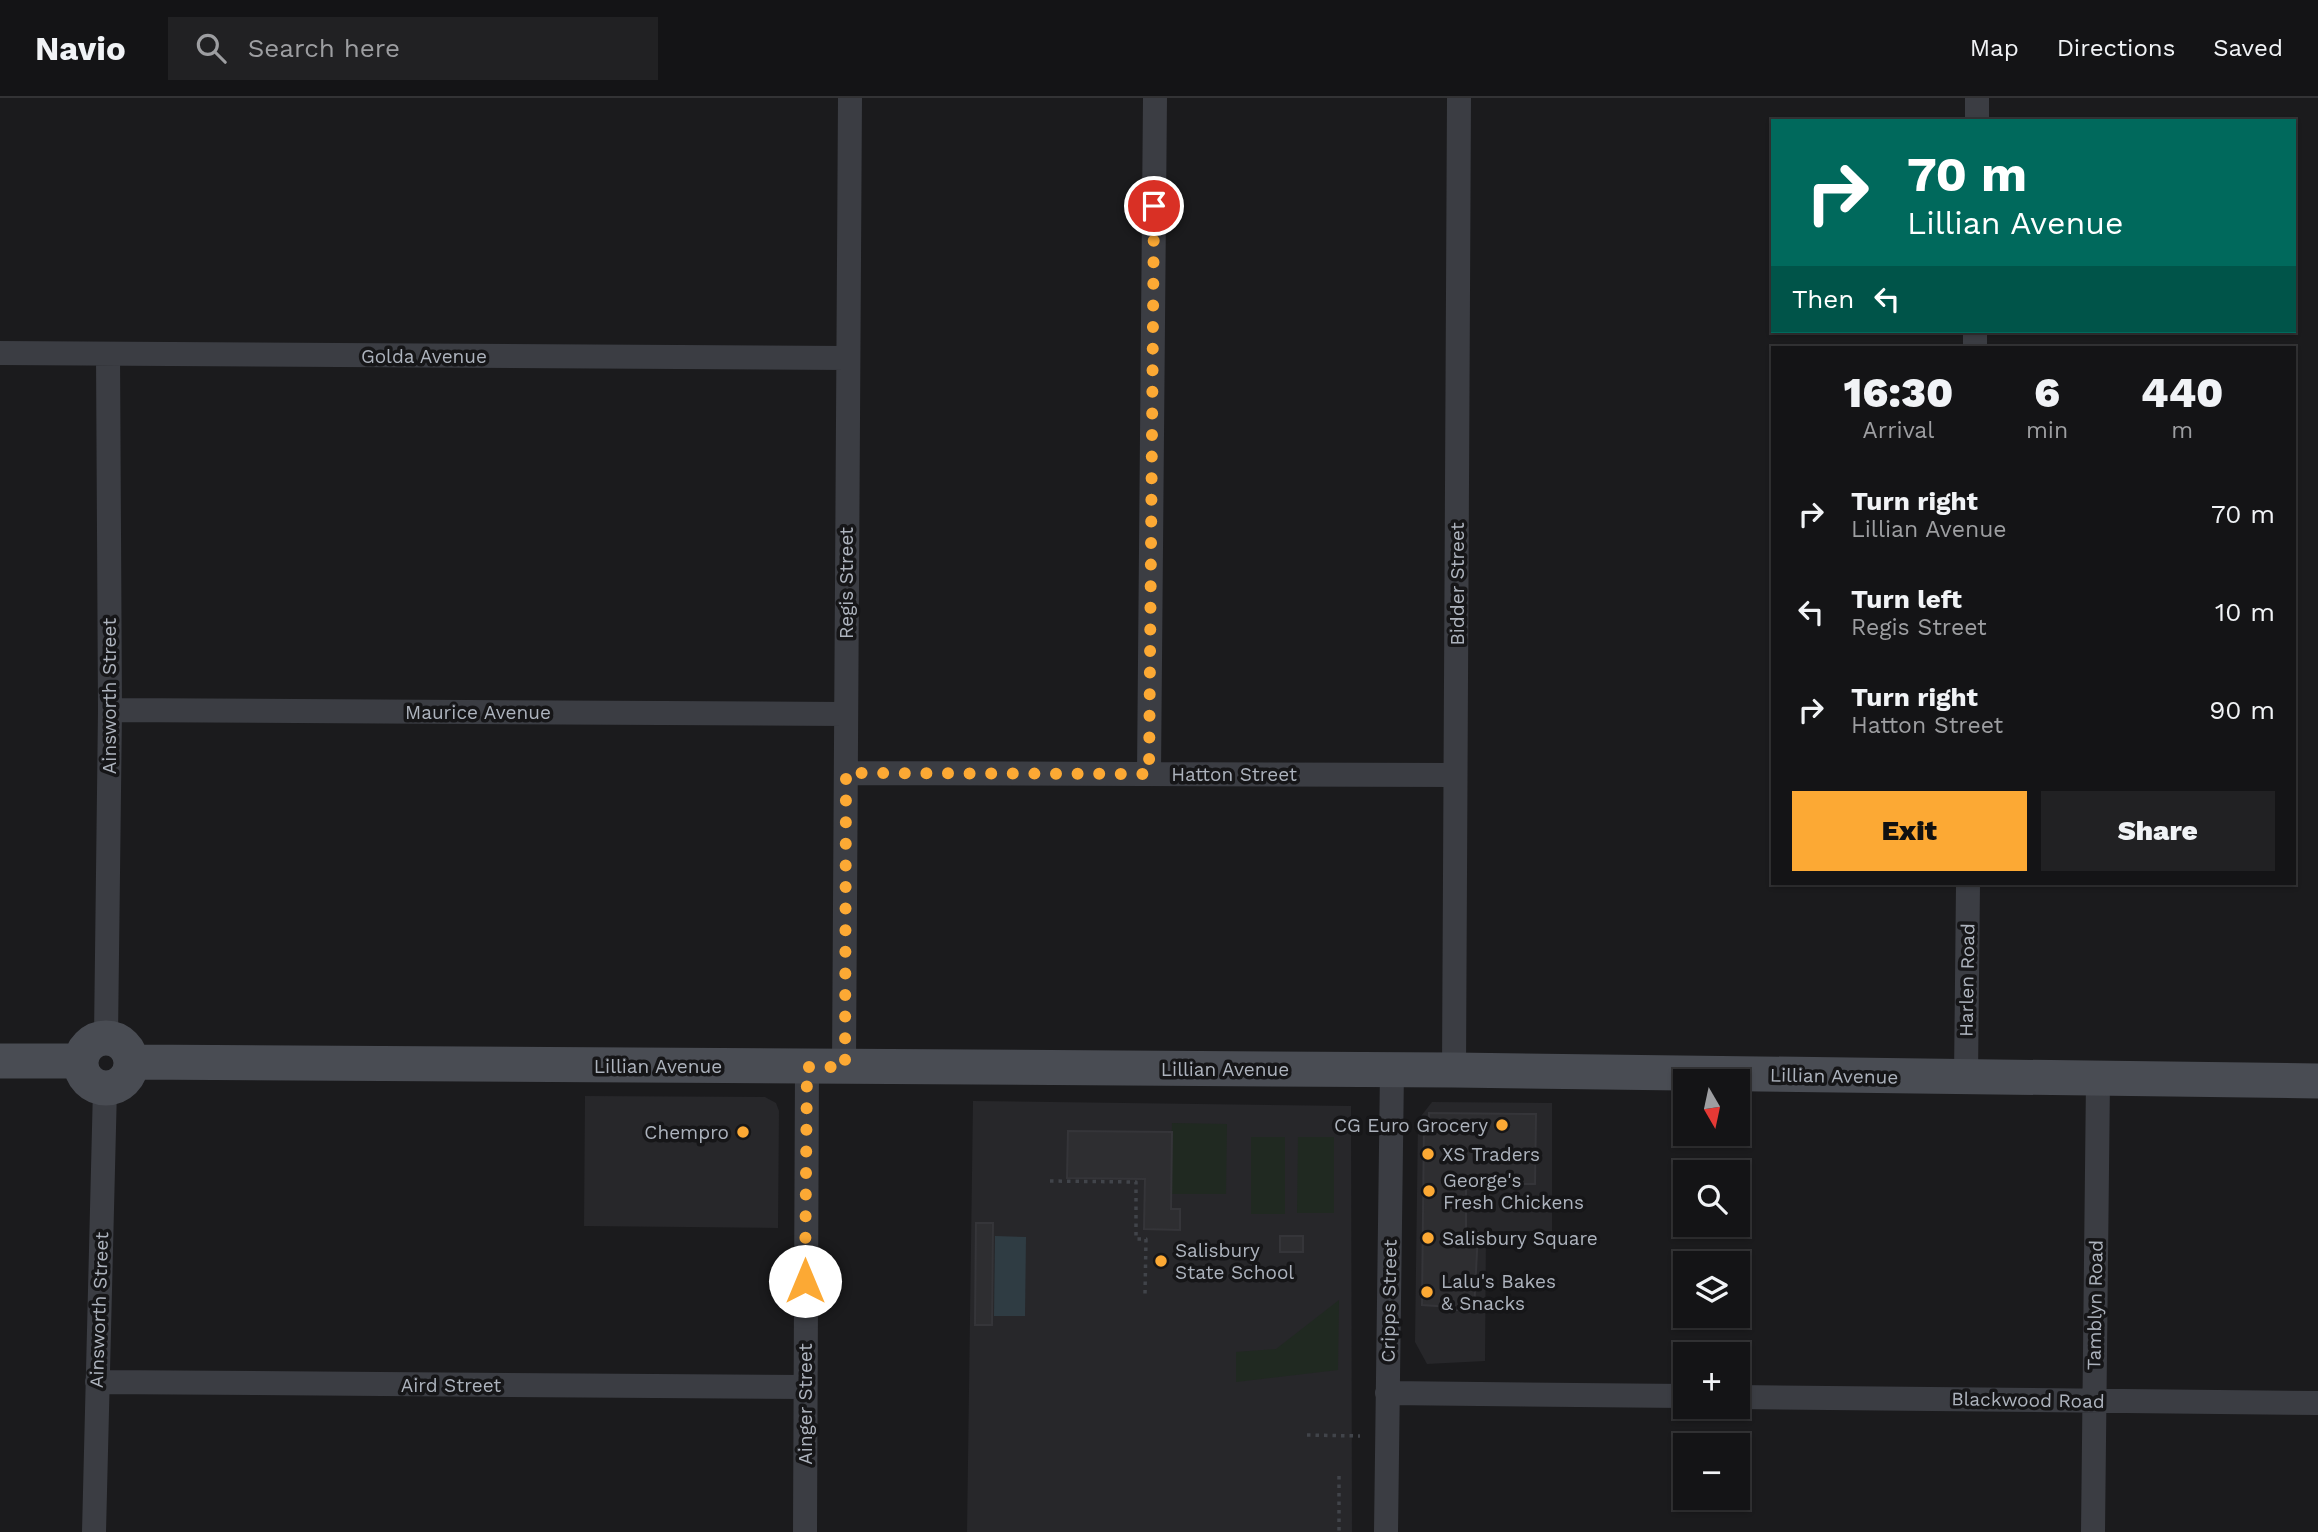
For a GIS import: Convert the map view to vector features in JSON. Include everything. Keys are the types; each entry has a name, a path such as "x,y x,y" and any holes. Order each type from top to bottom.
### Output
{"street":[{"name":"Regis Street","path":"845,1067 850,98"},
{"path":"1149,774 1155,98"},
{"name":"Bidder Street","path":"1454,1070 1459,98"},
{"path":"1977,98 1977,119"},
{"name":"Golda Avenue","path":"0,353 847,358"},
{"name":"Ainsworth Street","path":"106,1037 110,710 108,354"},
{"name":"Maurice Avenue","path":"110,710 845,714"},
{"name":"Hatton Street","path":"846,773 1455,775"},
{"name":"Harlen Road","path":"1966,1077 1968,885"},
{"path":"106,1037 114,1038 127,1047 131,1062 127,1078 121,1084 105,1088 90,1083 84,1077 80,1061 86,1047 106,1037"},
{"path":"0,1061 80,1061"},
{"name":"Lillian Avenue","path":"131,1062 1454,1070 2318,1081"},
{"name":"Ainger Street","path":"805,1532 807,1067"},
{"name":"Cripps Street","path":"1386,1532 1392,1070"},
{"name":"Tamblyn Road","path":"2093,1532 2098,1079"},
{"name":"Ainsworth Street","path":"94,1532 105,1088"},
{"name":"Aird Street","path":"97,1382 805,1387"},
{"path":"1387,1393 1673,1396"},
{"name":"Blackwood Road","path":"1750,1396 2318,1403"}],"path":[{"path":"1050,1181 1136,1182 1136,1239 1146,1239 1145,1294"},
{"path":"1307,1435 1360,1436"},
{"path":"1339,1476 1339,1532"}],"shaded area":[{"path":"585,1096 765,1097 776,1103 779,1111 778,1228 584,1226"},
{"name":"Salisbury State School","path":"973,1101 1351,1106 1352,1532 967,1532"},
{"path":"1432,1102 1552,1103 1552,1231 1486,1231 1485,1361 1427,1364 1415,1342 1418,1120"},
{"path":"1172,1123 1227,1124 1226,1194 1171,1194"},
{"path":"1251,1137 1285,1137 1285,1214 1251,1214"},
{"path":"1298,1137 1334,1137 1334,1213 1297,1213"},
{"path":"995,1236 1026,1237 1025,1316 994,1316"},
{"path":"1339,1300 1338,1370 1236,1382 1236,1352 1276,1349"}],"building":[{"path":"1429,1113 1536,1114 1535,1184 1466,1184 1466,1232 1478,1232 1474,1310 1451,1310 1451,1307 1422,1305 1424,1123 1429,1123"},
{"path":"1068,1131 1172,1132 1171,1209 1180,1209 1180,1230 1144,1229 1145,1179 1067,1178"},
{"path":"976,1223 993,1223 992,1325 975,1325"},
{"path":"1280,1236 1303,1236 1303,1252 1280,1252"}],"place":[{"name":"CG Euro Grocery","path":"1502,1125"},
{"name":"Chempro","path":"743,1132"},
{"name":"XS Traders","path":"1428,1154"},
{"name":"George's Fresh Chickens","path":"1429,1191"},
{"name":"Salisbury Square","path":"1428,1238"},
{"name":"Salisbury State School","path":"1161,1261"},
{"name":"Lalu's Bakes & Snacks","path":"1427,1292"}],"route":[{"path":"805,1281 807,1067 845,1067 846,773 1149,774 1154,206"}]}
